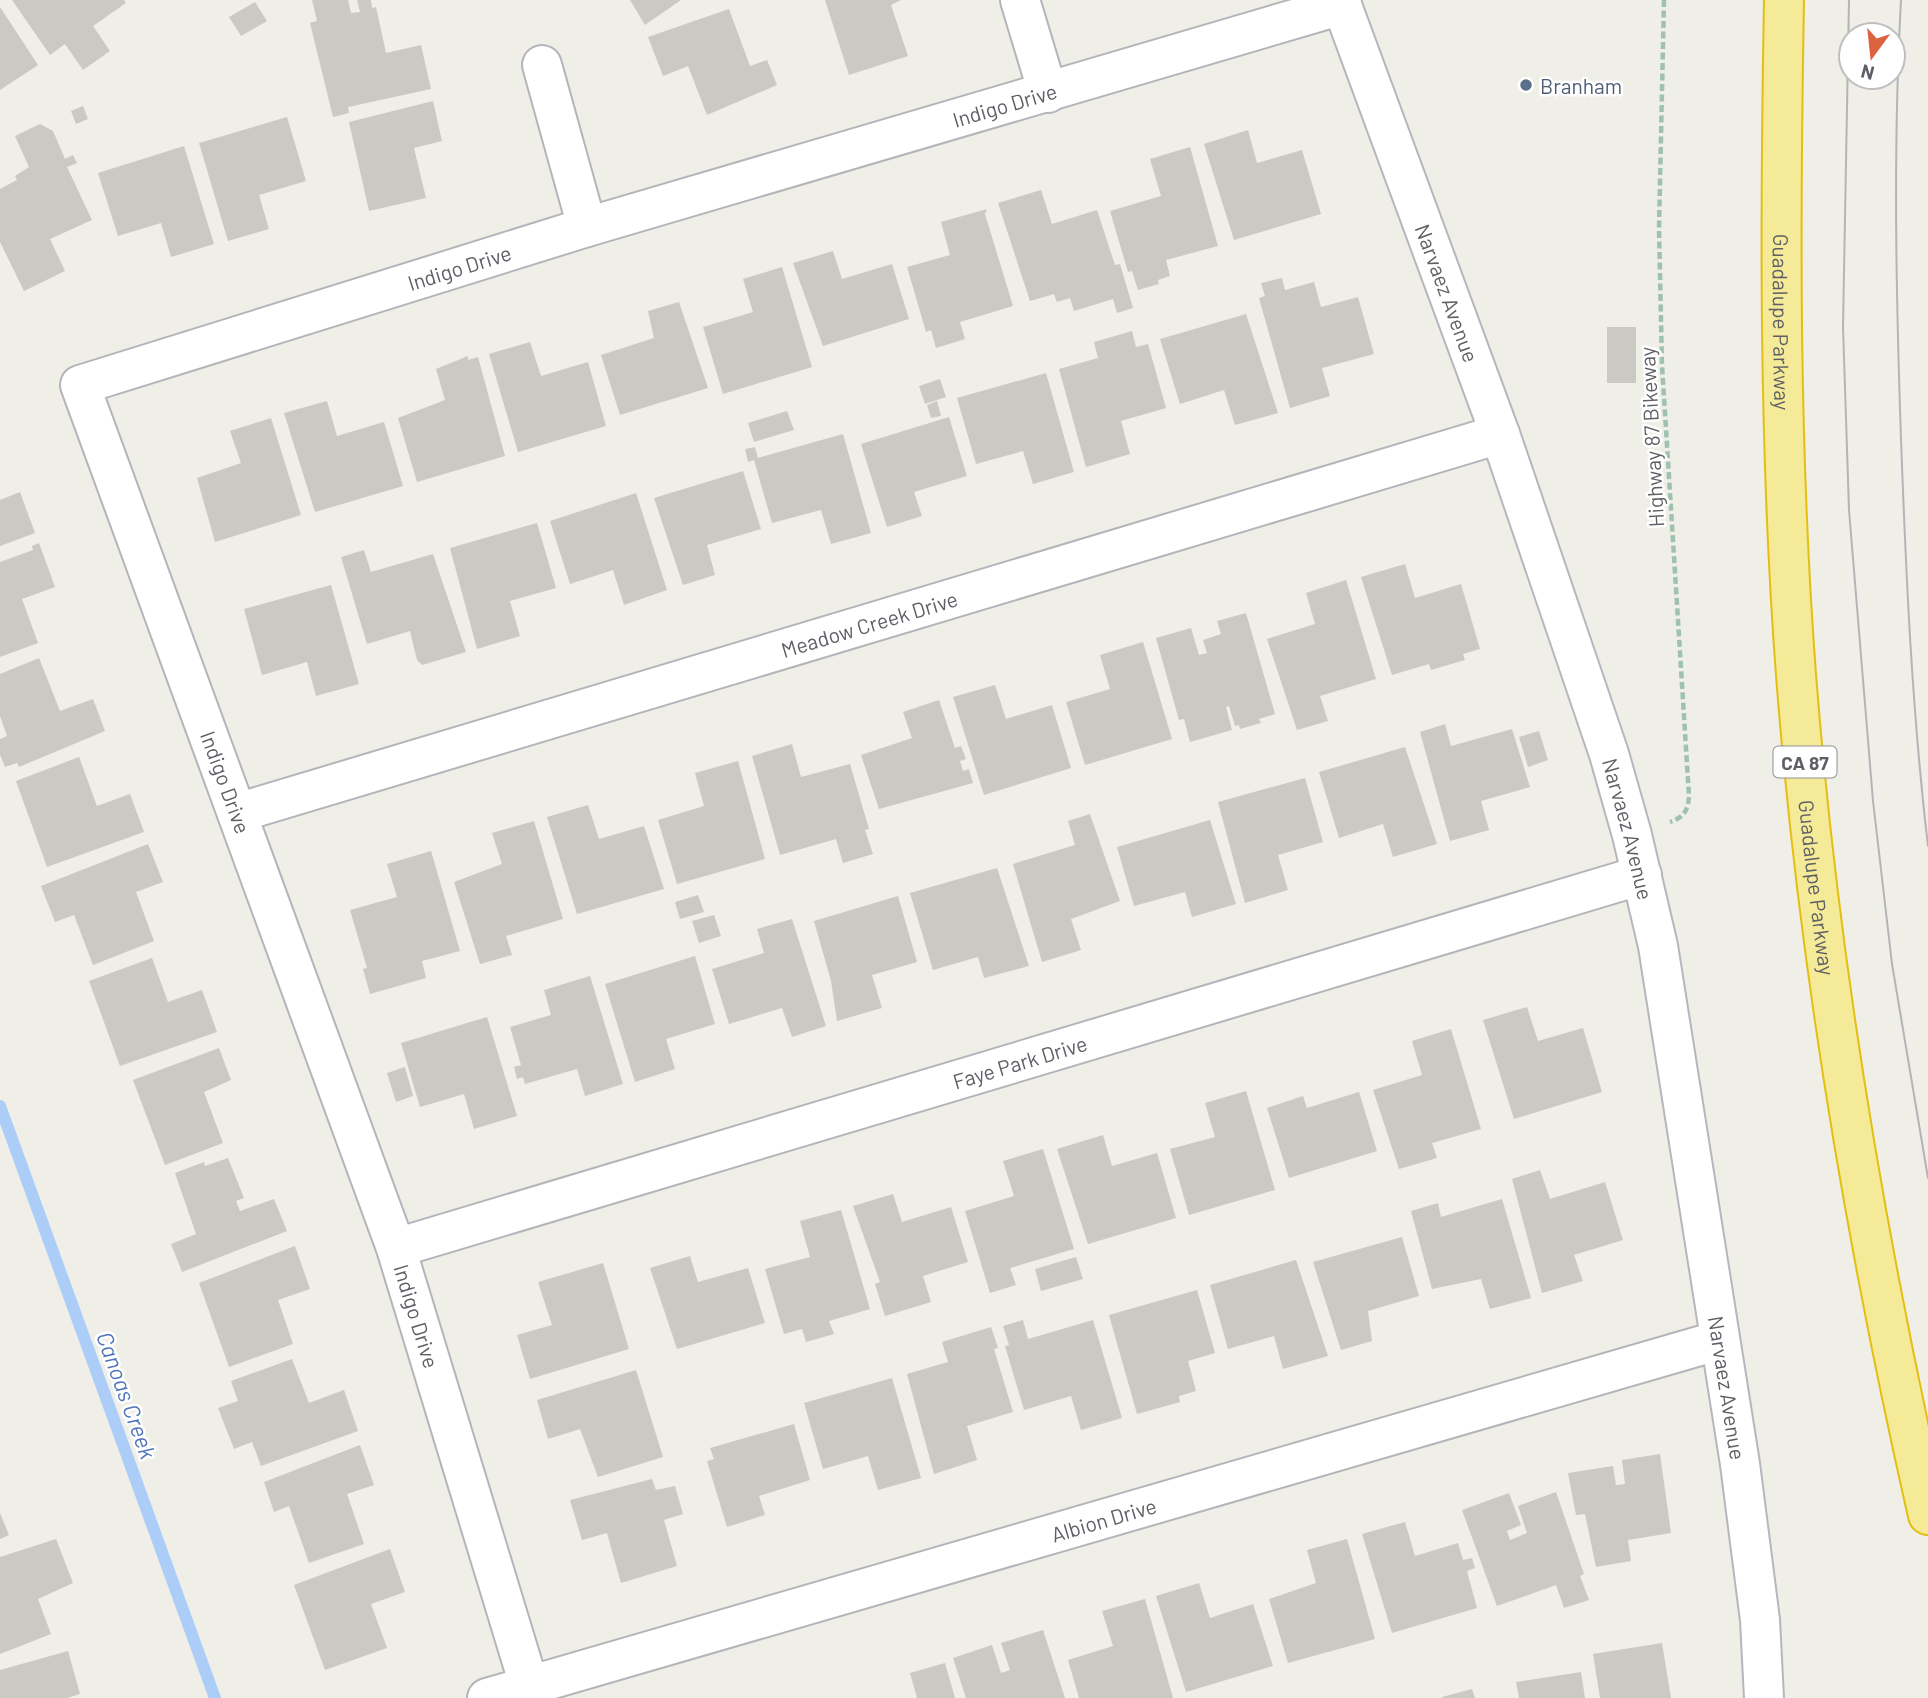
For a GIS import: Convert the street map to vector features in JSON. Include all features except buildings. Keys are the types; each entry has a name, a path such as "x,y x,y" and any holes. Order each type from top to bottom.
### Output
{"highway":[{"name":"Guadalupe Parkway","path":"1784,0 1781,334 1786,505 1796,675 1833,1011 1890,1347 1928,1515"}],"street":[{"path":"1020,0 1048,93"},
{"name":"Indigo Drive","path":"529,1685 396,1248 80,385 587,227 1048,93 1341,3"},
{"name":"Narvaez Avenue","path":"1341,3 1500,434 1609,754 1632,835 1658,946 1751,1540 1765,1698"},
{"path":"542,65 587,227"},
{"name":"Meadow Creek Drive","path":"237,813 1500,434"},
{"name":"Faye Park Drive","path":"396,1248 1642,876"},
{"name":"Albion Drive","path":"487,1698 1720,1339"}],"path":[{"name":"Highway 87 Bikeway","path":"1632,835 1682,817 1689,808 1662,365 1659,228 1664,0"}],"waterway":[{"name":"Canoas Creek","path":"0,1106 215,1698"}],"tram line":[{"path":"1849,0 1843,327 1849,510 1873,801 1892,964 1928,1178"},
{"path":"1901,0 1896,165 1899,384 1910,643 1928,846"}],"place":[{"name":"Branham","path":"1526,85"}]}
